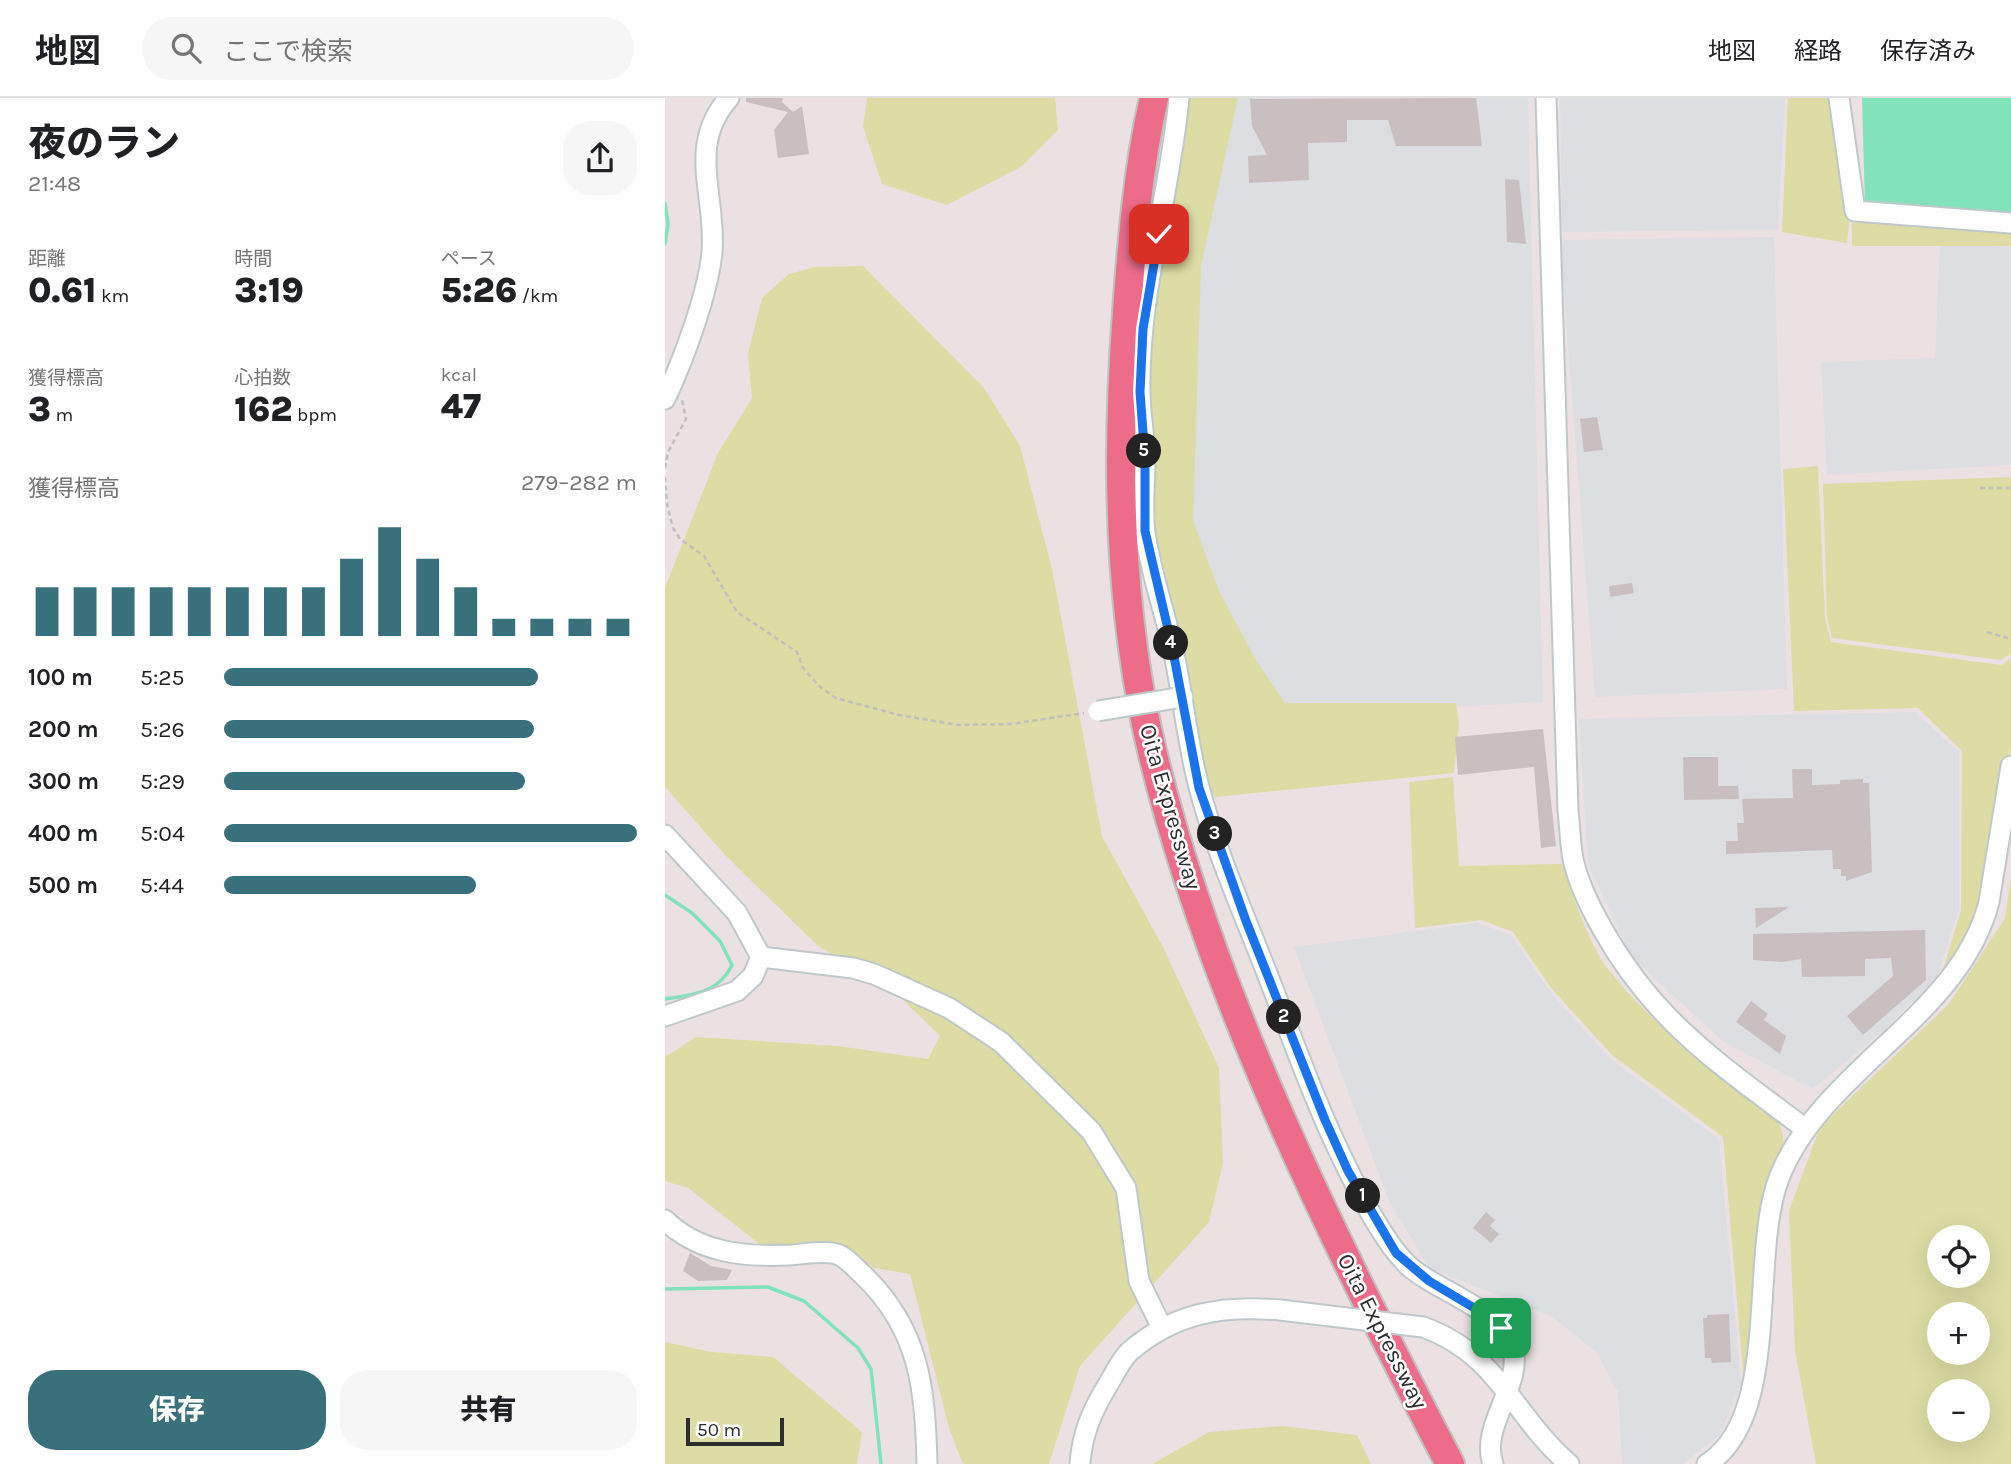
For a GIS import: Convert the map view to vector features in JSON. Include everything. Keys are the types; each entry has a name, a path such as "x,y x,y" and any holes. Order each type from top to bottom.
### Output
{"highway":[{"name":"Oita Expressway","path":"1136,98 1112,246 1101,461 1114,633 1133,755 1160,853 1255,1103 1365,1341 1429,1464"},
{"name":"Oita Expressway","path":"1154,98 1132,247 1120,461 1125,570 1137,668 1153,754 1178,847 1226,983 1273,1097 1385,1339 1450,1464"}],"street":[{"path":"665,399 709,271 713,216 704,173 706,144 716,116 729,98"},
{"path":"1179,98 1175,139 1143,329 1140,392 1145,459 1145,531 1183,697 1199,788 1223,858 1320,1109 1342,1158 1396,1253 1429,1281 1481,1312 1509,1337 1513,1361 1508,1390 1491,1437 1489,1450 1493,1464"},
{"path":"1546,98 1567,694 1568,811 1573,861 1591,907 1611,944 1657,1007 1683,1035 1804,1128"},
{"path":"1839,98 1855,211 2011,223"},
{"path":"1098,711 1183,697"},
{"path":"1707,1464 1734,1437 1760,1359 1762,1267 1778,1181 1804,1128 1836,1092 1927,1004 1965,955 1985,918 1989,902 2011,766"},
{"path":"665,835 737,913 761,957"},
{"path":"761,957 853,968 874,974 949,1008 1001,1042 1091,1131 1126,1188 1139,1280 1161,1326"},
{"path":"665,1016 737,991 753,976 761,957"},
{"path":"665,1220 712,1250 771,1256 834,1253 843,1257 880,1292 901,1319 922,1383 927,1464"},
{"path":"1080,1464 1089,1416 1128,1353 1150,1339 1161,1326 1198,1314 1245,1307 1423,1327 1451,1337 1479,1360 1508,1390 1543,1441 1569,1464"}],"path":[{"path":"665,468 668,452 686,419 674,379"},
{"path":"665,477 667,504 673,528 680,540 704,556 737,611 797,652 803,668 819,686 836,698 899,715 958,725 1010,724 1098,711"},
{"path":"1980,488 2011,488"},
{"path":"1987,632 2011,639"}],"shaded area":[{"path":"867,98 1055,98 1058,130 1021,167 947,205 882,184 863,126"},
{"path":"1185,98 1238,98 1201,266 1193,520 1219,591 1257,662 1285,703 1456,703 1459,724 1454,773 1215,797 1208,786 1152,560 1146,416 1149,333"},
{"path":"1228,98 1528,98 1543,702 1265,717 1177,528 1184,300"},
{"path":"1560,98 1785,98 1778,230 1562,232"},
{"path":"1788,98 1834,98 1850,212 1847,243 1782,232"},
{"path":"1862,98 2011,98 2011,216 1865,206"},
{"path":"1852,219 2011,230 2011,246 1852,246"},
{"path":"1774,237 1787,689 1595,697 1560,240"},
{"path":"1940,242 2011,247 2011,465 1827,475 1821,362 1935,358"},
{"path":"863,266 984,388 1020,446 1052,569 1102,836 1163,947 1219,1068 1223,1163 1209,1222 1080,1366 1049,1464 963,1464 949,1428 910,1274 766,1249 688,1188 665,1181 665,1057 696,1037 838,1046 928,1059 940,1036 892,989 818,946 725,855 665,787 665,588 718,453 752,398 748,354 762,298 789,274 815,267"},
{"path":"1818,466 1825,619 1831,642 2001,665 2011,659 2011,746 1982,917 1940,980 1961,910 1962,751 1918,708 1794,711 1783,469"},
{"path":"2011,477 2011,654 2000,660 1832,638 1827,615 1823,484"},
{"path":"1915,712 1959,752 1959,909 1937,977 1885,1029 1813,1089 1724,1042 1632,958 1588,864 1579,719"},
{"path":"1453,777 1459,866 1562,864 1587,932 1607,968 1667,1031 1780,1123 1784,1143 1770,1187 1748,1381 1744,1384 1723,1137 1612,1055 1551,988 1513,932 1482,920 1415,928 1409,782"},
{"path":"2011,875 2011,1464 1816,1464 1795,1351 1789,1211 1820,1127 1949,1004 2005,918"},
{"path":"1477,923 1511,935 1552,994 1609,1058 1719,1139 1741,1383 1720,1435 1683,1464 1622,1464 1618,1392 1597,1353 1553,1317 1429,1268 1389,1201 1294,947"},
{"path":"665,1342 712,1352 773,1357 862,1432 857,1464 665,1464"},
{"path":"1282,1426 1357,1435 1371,1464 1152,1464 1209,1432"}],"building":[{"path":"746,98 783,98 782,102 793,112 802,106 809,154 778,158 774,130 788,112 746,102"},
{"path":"1476,98 1482,146 1396,146 1388,120 1347,120 1347,142 1308,143 1309,180 1249,183 1248,156 1267,155 1252,126 1250,99"},
{"path":"1505,179 1519,180 1526,244 1507,242"},
{"path":"1597,417 1603,450 1584,452 1580,419"},
{"path":"1632,583 1634,593 1610,597 1609,586"},
{"path":"1543,729 1556,846 1541,848 1534,767 1458,775 1455,737"},
{"path":"1683,757 1718,757 1718,786 1738,786 1739,799 1684,800"},
{"path":"1792,769 1812,769 1812,785 1840,784 1840,780 1863,779 1863,783 1869,783 1872,872 1846,881 1846,876 1841,876 1841,869 1833,869 1832,850 1726,854 1726,841 1738,841 1737,823 1744,823 1742,799 1793,798"},
{"path":"1789,907 1756,928 1755,908"},
{"path":"1925,930 1926,980 1863,1035 1847,1016 1893,976 1891,958 1865,959 1865,976 1802,977 1801,959 1782,962 1753,960 1753,934"},
{"path":"1751,1001 1768,1014 1764,1020 1786,1036 1780,1054 1736,1022"},
{"path":"1486,1212 1495,1220 1490,1226 1499,1234 1491,1243 1473,1228"},
{"path":"690,1253 711,1266 732,1270 727,1280 698,1281 683,1271"},
{"path":"1729,1314 1731,1362 1712,1363 1711,1358 1705,1358 1703,1318 1707,1318 1707,1315"}],"waterway":[{"path":"665,203 668,224 665,244"},
{"path":"665,895 692,913 720,941 732,965 720,982 712,987 695,994 665,999"},
{"path":"665,1289 768,1287 804,1301 858,1348 871,1369 881,1464"}],"route":[{"path":"1159,234 1143,329 1140,392 1145,459 1145,531 1183,697 1199,788 1246,921 1348,1171 1396,1253 1429,1281 1481,1312 1501,1328"}]}
